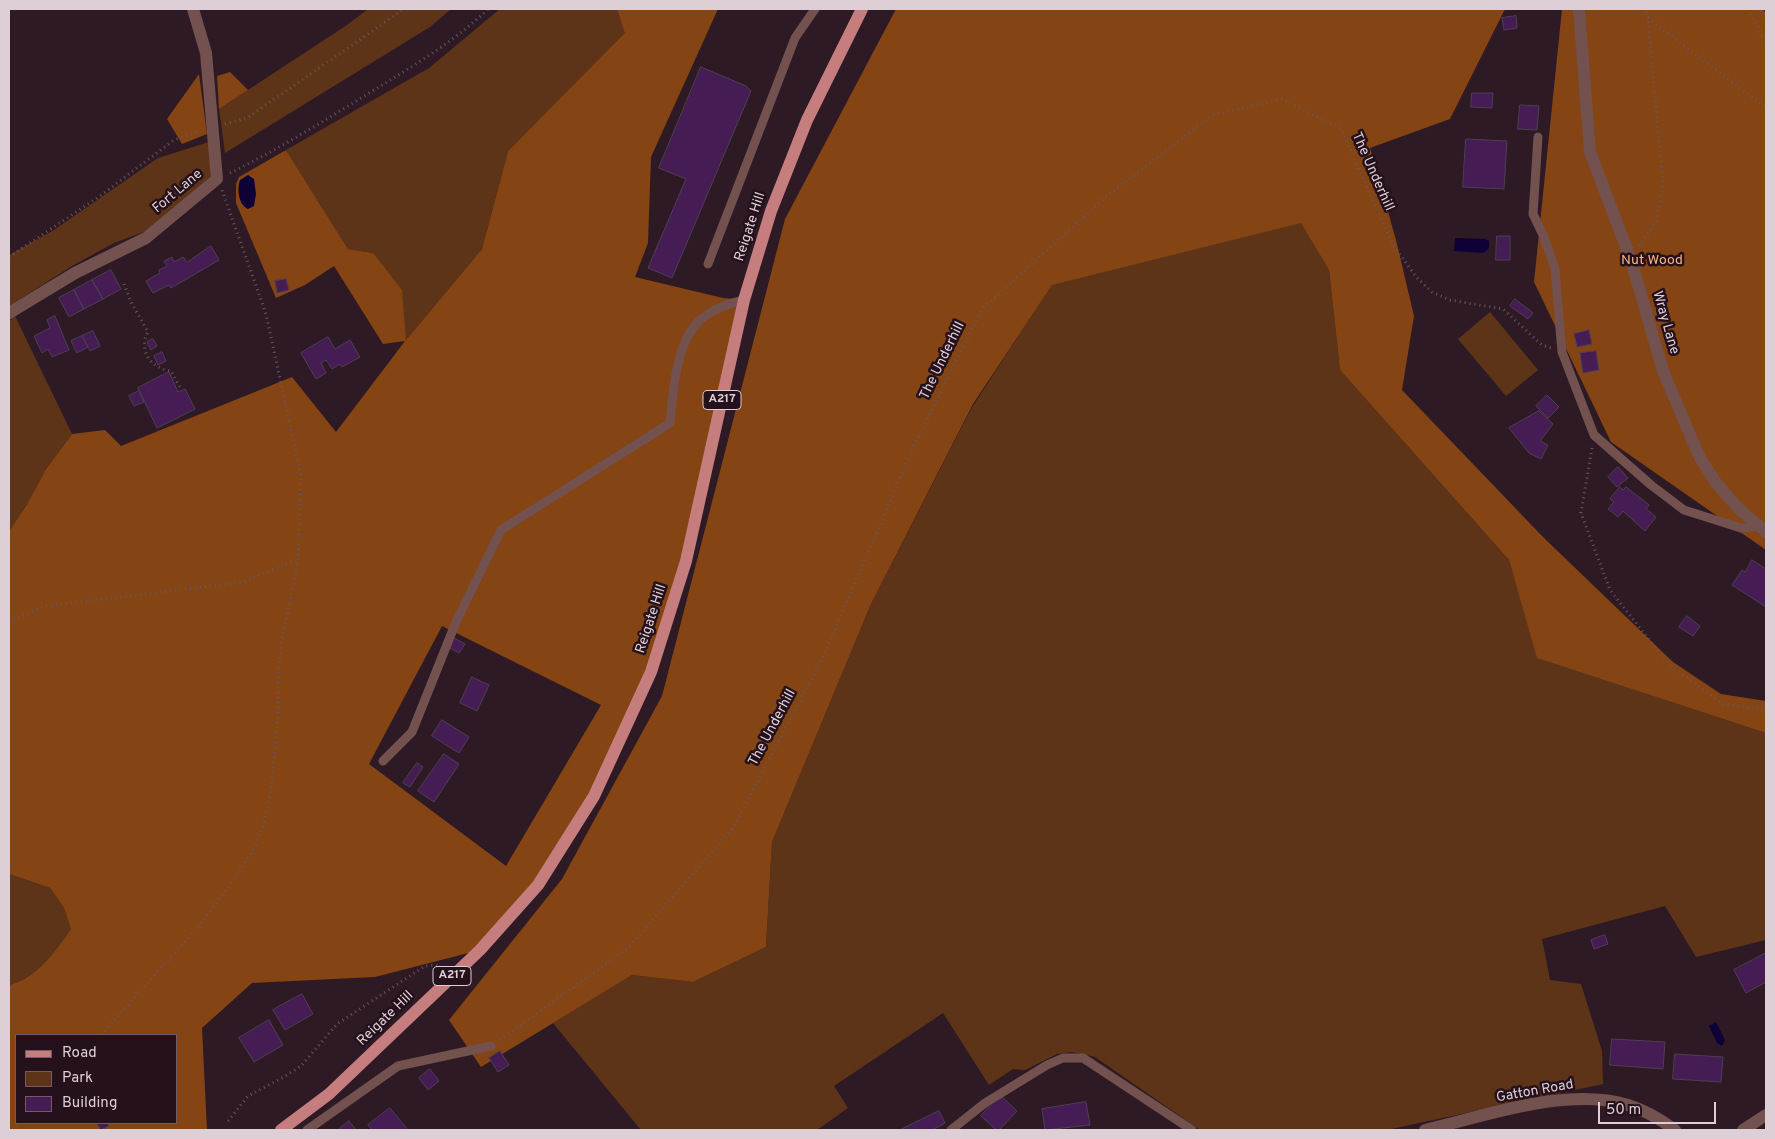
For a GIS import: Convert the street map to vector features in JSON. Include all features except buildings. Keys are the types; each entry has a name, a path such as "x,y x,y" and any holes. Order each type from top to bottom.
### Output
{"main road":[{"name":"Reigate Hill","path":"284,1130 329,1094 480,950 538,885 594,796 651,672 686,561 744,300 771,211 807,120 862,9"}],"street":[{"name":"Fort Lane","path":"9,313 75,273 146,238 217,179 206,53 193,9"},
{"name":"Wray Lane","path":"1579,9 1590,152 1603,192 1632,260 1663,371 1700,458 1717,484 1738,508 1762,529"},
{"name":"Gatton Road","path":"1425,1130 1525,1107 1590,1098 1627,1104 1656,1117 1675,1130"},
{"path":"1743,1130 1766,1115"}],"lane":[{"path":"708,264 796,38 815,9"},
{"path":"1538,137 1534,214 1554,269 1562,352 1594,435 1651,485 1684,510 1741,528 1762,529"},
{"path":"382,761 412,732 456,622 501,530 670,423 675,373 690,333 703,317 724,305 744,300"},
{"path":"307,1130 398,1066 491,1046"},
{"path":"951,1130 985,1102 1047,1065 1063,1058 1083,1058 1192,1130"}],"path":[{"path":"102,1034 196,929 251,854 264,824 271,789 282,640 298,559 301,476 266,314 217,179 339,111 424,59 452,40 488,9"},
{"path":"1632,260 1656,222 1662,186 1648,18 1645,9"},
{"path":"1748,9 1766,43"},
{"path":"1648,18 1766,108"},
{"name":"The Underhill","path":"491,1046 628,948 733,828 822,659 912,450 982,309 1108,195 1213,115 1282,99 1341,129 1393,245 1427,288 1450,300 1503,309 1542,345 1562,352"},
{"path":"124,284 131,302 148,332 144,344 148,358 159,368 171,371 181,389"},
{"path":"1594,435 1581,513 1610,590 1669,665 1723,704 1766,710"},
{"path":"9,622 46,606 243,582 298,559"},
{"path":"228,1121 248,1096 301,1066 337,1024 409,976 425,966 436,965 456,973"}],"green space":[{"path":"368,9 451,9 430,27 225,153 219,109 347,25"},
{"path":"500,9 617,9 626,33 508,151 482,249 406,340 373,253 348,249 286,150 429,68"},
{"path":"617,9 718,9 651,157 648,243 635,277 723,298 744,300 686,561 627,725 538,885 480,950 375,977 252,983 202,1028 207,1130 9,1130 9,985 19,982 37,970 52,955 71,929 64,908 50,888 9,874 9,531 26,506 46,469 72,434 105,430 121,446 292,377 336,432 405,341 383,344 334,266 305,285 276,298 236,203 236,184 239,177 286,150 348,249 373,253 402,290 406,340 482,249 508,151 625,33","holes":["442,626 601,705 506,866 369,764"]},
{"path":"896,9 1505,9 1450,119 1370,148 1396,240 1414,316 1402,390 1543,537 1673,662 1721,694 1766,701 1766,733 1537,658 1509,560 1340,370 1329,270 1301,223 1052,285 973,404 871,604 772,842 766,947 693,982 632,975 481,1067 449,1020 562,879 662,696 785,219"},
{"name":"Nut Wood","path":"1562,9 1763,9 1766,14 1766,550 1611,442 1534,282"},
{"path":"230,72 248,90 219,109 217,76"},
{"path":"199,74 207,134 182,144 167,119"},
{"path":"209,142 212,175 154,228 114,243 72,266 9,306 9,255 54,230 158,158"},
{"path":"1301,222 1329,270 1340,370 1509,560 1538,658 1766,733 1766,940 1696,957 1665,906 1542,939 1550,980 1581,984 1602,1051 1603,1084 1386,1130 1200,1130 1095,1057 1072,1052 1057,1054 1025,1070 1013,1069 989,1085 943,1013 834,1086 848,1108 817,1130 641,1130 553,1023 632,975 693,982 766,947 772,842 871,604 971,409 1052,284"},
{"path":"1490,312 1538,370 1506,396 1458,339"},
{"path":"15,316 72,434 46,469 26,506 9,531 9,321"},
{"path":"9,874 50,888 64,908 71,929 52,955 37,970 19,982 9,985"}],"shaded area":[{"path":"248,175 254,179 256,194 254,206 248,209 240,200 239,188 240,180"},
{"path":"1455,238 1485,239 1489,241 1489,248 1483,253 1454,251"},
{"path":"1716,1022 1725,1040 1722,1046 1717,1043 1709,1026"}]}
